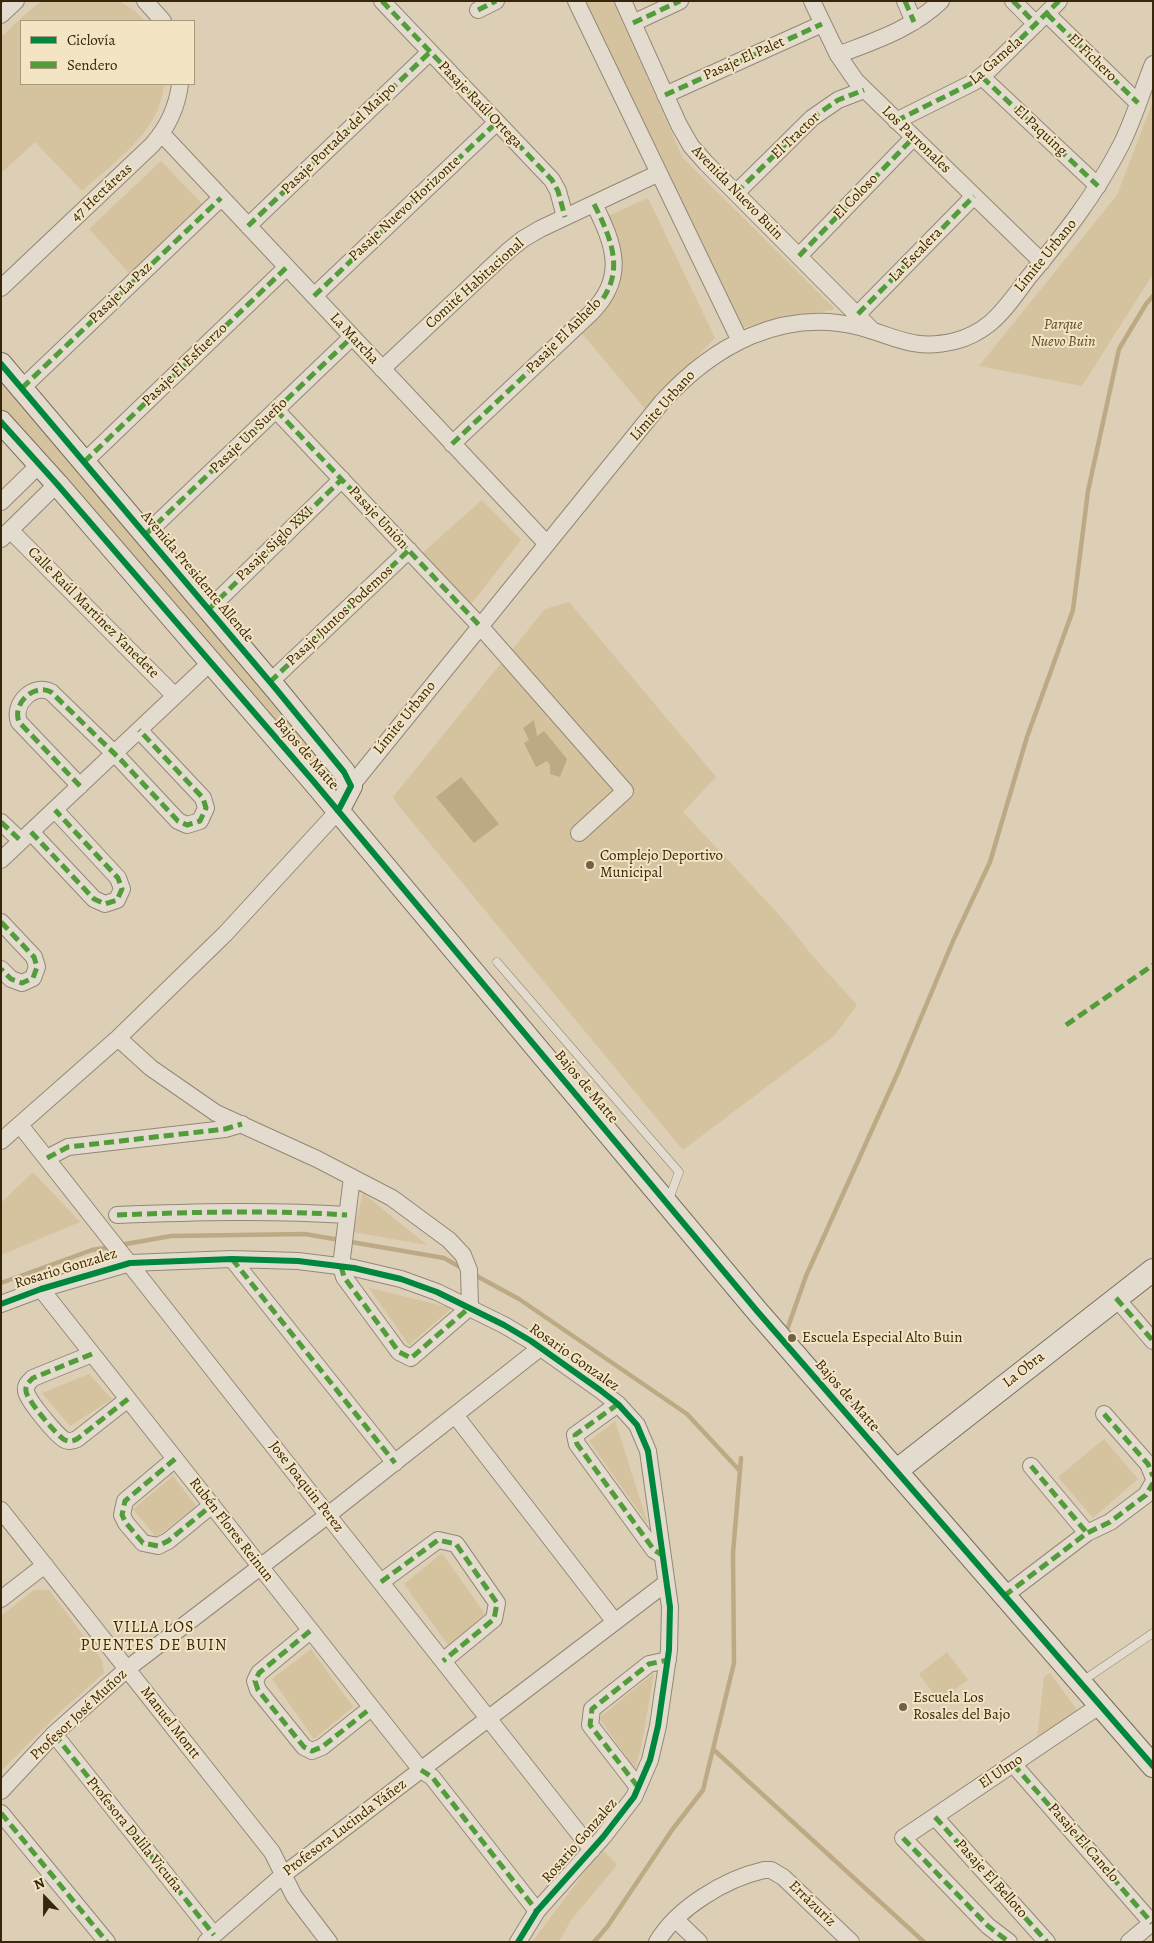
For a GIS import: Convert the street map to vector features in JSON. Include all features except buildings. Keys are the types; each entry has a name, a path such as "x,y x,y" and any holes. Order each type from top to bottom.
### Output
{"main road":[{"name":"Avenida Presidente Allende","path":"1,364 270,682 344,772 351,786"},
{"name":"Bajos de Matte","path":"1,422 40,464 338,811 757,1311 1153,1766"},
{"path":"338,811 351,786"},
{"name":"La Obra","path":"896,1471 1153,1270"}],"street":[{"path":"1,15 16,1"},
{"name":"Pasaje Raúl Ortega","path":"382,1 552,180 558,191 565,217"},
{"path":"478,10 496,1"},
{"path":"576,1 740,341"},
{"name":"Avenida Nuevo Buin","path":"623,1 679,125 691,146 736,194 875,332"},
{"path":"633,23 680,1"},
{"name":"Los Parronales","path":"812,1 838,55 864,90 1042,262"},
{"path":"905,1 914,22"},
{"path":"838,55 887,36 914,22 941,1"},
{"name":"El Fichero","path":"1013,1 1042,19 1138,103"},
{"name":"La Gamela","path":"896,121 966,87 982,77 1059,1"},
{"name":"Pasaje El Palet","path":"665,95 822,24"},
{"name":"Pasaje Portada del Maipo","path":"248,226 430,52"},
{"name":"Límite Urbano","path":"351,786 678,385 709,359 740,341 772,329 810,323 846,324 898,341 922,345 950,342 965,338 977,332 996,317 1073,223 1098,186 1121,144 1153,64"},
{"name":"El Paquing","path":"982,77 1098,186"},
{"name":"47 Hectáreas","path":"1,288 162,134 176,106 180,85"},
{"name":"El Tractor","path":"736,194 812,118 838,100 864,90"},
{"name":"Pasaje Nuevo Horizonte","path":"314,296 497,122"},
{"name":"La Marcha","path":"162,134 547,544"},
{"name":"El Coloso","path":"799,256 913,138"},
{"name":"Comité Habitacional","path":"382,369 516,244 532,233 659,173"},
{"name":"La Escalera","path":"858,314 974,196"},
{"name":"Pasaje La Paz","path":"22,388 221,198"},
{"name":"Pasaje El Anhelo","path":"452,444 595,308 606,294 612,277 614,260 610,236 594,204"},
{"name":"Pasaje El Esfuerzo","path":"84,462 287,267"},
{"name":"Pasaje Un Sueño","path":"145,535 352,337"},
{"name":"Pasaje Unión","path":"276,410 480,626 625,791 579,833"},
{"path":"1,502 40,464"},
{"name":"Pasaje Siglo XXI","path":"208,610 342,479"},
{"path":"6,535 57,484"},
{"name":"Calle Raúl Martínez Yanedete","path":"6,535 175,696"},
{"name":"Pasaje Juntos Podemos","path":"270,682 409,550"},
{"path":"1,860 211,662"},
{"path":"80,786 19,722 18,708 30,694 42,689 51,692 178,821 187,825 200,821 206,808 203,798 140,730"},
{"path":"1,822 26,837 94,899 106,904 117,900 122,889 118,878 54,810"},
{"path":"1,1142 118,1038 225,934 338,811"},
{"path":"1,922 34,957 37,967 33,978 22,983 11,979 1,969"},
{"path":"118,1038 150,1068 216,1113 317,1159 352,1177 392,1198 449,1240 463,1255 469,1274 470,1307 411,1358 399,1352 344,1277 341,1266 352,1177"},
{"path":"47,1158 68,1147 225,1129 242,1124"},
{"name":"Jose Joaquin Perez","path":"20,1125 592,1850"},
{"path":"117,1215 299,1211 347,1215"},
{"name":"Rosario Gonzalez","path":"1,1304 125,1257 298,1261 341,1266 416,1284 470,1307 504,1325 540,1348 618,1404 637,1425 648,1451 670,1606 668,1660 658,1726 650,1760 634,1797 592,1850 537,1911 518,1942"},
{"path":"232,1259 395,1463"},
{"name":"Rubén Flores Reinun","path":"41,1289 371,1708 421,1770 432,1778 537,1911"},
{"path":"1116,1298 1153,1342"},
{"name":"Profesor José Muñoz","path":"1,1791 54,1734 127,1669 395,1463 540,1348"},
{"path":"92,1354 33,1378 26,1388 29,1398 60,1436 69,1441 77,1439 128,1399"},
{"path":"618,1404 575,1435 577,1444 654,1550 662,1555"},
{"path":"1104,1414 1148,1464 1153,1476"},
{"path":"455,1415 615,1622"},
{"path":"175,1459 125,1501 122,1514 126,1524 143,1543 158,1546 168,1541 212,1506"},
{"path":"1031,1466 1087,1533"},
{"path":"1004,1596 1087,1533 1110,1522 1146,1495 1153,1483"},
{"name":"Manuel Montt","path":"1,1510 272,1852 294,1896 329,1942"},
{"path":"381,1582 438,1540 456,1544 497,1603 494,1619 443,1661"},
{"path":"1,1599 45,1565"},
{"name":"Profesora Lucinda Yáñez","path":"210,1938 283,1875 666,1583"},
{"path":"310,1631 258,1673 255,1681 258,1690 304,1747 312,1751 322,1747 371,1708"},
{"path":"638,1787 590,1725 592,1709 649,1664 668,1660"},
{"name":"El Ulmo","path":"903,1838 1099,1706"},
{"name":"Profesora Dalila Vicuña","path":"54,1734 210,1938"},
{"name":"Pasaje El Canelo","path":"1013,1764 1152,1922"},
{"path":"1,1813 107,1942"},
{"name":"Pasaje El Belloto","path":"935,1817 1047,1942"},
{"name":"Pasaje El Belloto","path":"903,1838 988,1926 1010,1942"},
{"name":"Errázuriz","path":"675,1919 689,1906 717,1889 757,1871 771,1870 783,1877 851,1942"},
{"path":"657,1942 664,1929 675,1919 700,1942"},
{"path":"1130,1942 1152,1922"}],"lane":[{"path":"497,962 679,1172 667,1203"},
{"path":"1080,1683 1153,1633"}],"green space":[{"path":"43,1 119,1 135,11 144,20 20,20 20,85 164,85 161,101 145,131 121,157 82,191 35,142 1,173 1,37 31,9"},
{"path":"585,1 613,1 683,158 835,309 740,328"},
{"name":"Parque Nuevo Buin","path":"1153,101 1153,274 1082,386 979,366 1117,195"},
{"path":"161,161 204,206 130,274 89,229"},
{"path":"648,198 715,338 646,410 580,331 607,305 619,288 619,262 608,216"},
{"path":"1,373 326,760 315,772 1,413"},
{"path":"482,500 521,540 469,607 420,555"},
{"name":"Complejo Deportivo Municipal","path":"569,602 716,777 683,812 783,919 811,954 857,1005 834,1036 683,1150 393,797 545,609"},
{"path":"33,1172 80,1222 1,1255 1,1203"},
{"path":"363,1193 427,1245 353,1232"},
{"path":"369,1288 452,1308 409,1345"},
{"path":"89,1374 112,1399 70,1426 42,1393"},
{"path":"615,1421 648,1524 589,1441"},
{"path":"1104,1439 1138,1479 1093,1518 1058,1477"},
{"path":"173,1476 196,1506 156,1537 133,1509"},
{"path":"442,1553 485,1614 448,1645 404,1584"},
{"path":"34,1590 49,1590 102,1660 104,1673 60,1712 1,1771 1,1616"},
{"path":"311,1649 353,1707 314,1739 272,1679"},
{"path":"947,1652 968,1680 939,1701 919,1674"},
{"path":"654,1673 641,1748 635,1769 599,1718"},
{"path":"1050,1673 1077,1710 1037,1738 1044,1677"},
{"path":"602,1849 617,1865 571,1920 559,1942 532,1942"}],"shaded area":[{"path":"534,720 537,736 544,731 567,759 560,777 550,774 550,765 547,761 536,767 524,743 529,740 523,728"},
{"path":"461,777 499,824 474,843 436,797"}],"waterway":[{"path":"788,1327 806,1276 899,1070 953,941 990,862 1027,737 1073,610 1088,491 1119,349 1146,304 1153,296"},
{"path":"120,1245 171,1236 305,1234 444,1258 462,1268"},
{"path":"1,1283 92,1250 110,1247"},
{"path":"473,1274 519,1299 687,1414 740,1471"},
{"path":"594,1942 607,1927 672,1830 703,1790 734,1663 733,1553 741,1458"},
{"path":"714,1750 924,1942"}],"marked path":[{"path":"382,1 552,180 558,191 565,217"},
{"path":"478,10 496,1"},
{"path":"633,23 680,1"},
{"path":"905,1 914,22"},
{"path":"1013,1 1036,24"},
{"path":"896,121 974,82 990,69 1059,1"},
{"path":"1047,14 1138,103"},
{"path":"665,95 822,24"},
{"path":"248,226 430,52"},
{"path":"982,77 1098,186"},
{"path":"736,193 812,118 838,100 864,90"},
{"path":"314,296 497,122"},
{"path":"799,256 913,138"},
{"path":"858,314 974,196"},
{"path":"22,388 221,198"},
{"path":"452,444 591,313 602,300 613,273 614,260 607,233 594,204"},
{"path":"84,462 287,267"},
{"path":"145,535 352,337"},
{"path":"276,410 480,626"},
{"path":"208,610 342,479"},
{"path":"270,682 409,550"},
{"path":"80,786 19,722 18,715 21,702 37,690 51,692 121,760 178,821 187,825 200,821 206,808 203,798 139,730"},
{"path":"31,832 94,899 105,904 117,900 122,889 118,878 55,810"},
{"path":"1,822 21,841"},
{"path":"1,922 34,957 37,967 33,978 22,983 11,979 1,969"},
{"path":"1066,1025 1153,965"},
{"path":"47,1158 68,1147 225,1129 242,1124"},
{"path":"117,1215 232,1212 347,1215"},
{"path":"232,1259 395,1463"},
{"path":"341,1266 344,1277 399,1352 411,1358 470,1307"},
{"path":"1116,1298 1153,1341"},
{"path":"92,1354 33,1378 26,1389 31,1402 61,1437 67,1441 73,1441 128,1399"},
{"path":"618,1404 575,1435 577,1444 654,1550 662,1555"},
{"path":"1104,1414 1148,1464 1153,1476"},
{"path":"175,1459 125,1501 122,1515 126,1523 143,1543 158,1546 168,1541 212,1505"},
{"path":"1031,1466 1087,1533"},
{"path":"1004,1596 1087,1533 1110,1522 1146,1495 1153,1483"},
{"path":"381,1582 438,1540 456,1544 497,1603 494,1619 443,1661"},
{"path":"310,1631 259,1673 255,1681 258,1690 304,1747 312,1751 322,1747 371,1708"},
{"path":"638,1787 590,1725 592,1709 649,1664 668,1660"},
{"path":"54,1734 214,1935"},
{"path":"1013,1764 1152,1923"},
{"path":"421,1770 432,1777 537,1911"},
{"path":"1,1813 107,1942"},
{"path":"935,1817 1047,1942"},
{"path":"903,1838 988,1926 1009,1942"}],"cycle path":[{"path":"1,364 344,772 351,786 338,811"},
{"path":"1,422 57,484 314,782 757,1311 1153,1766"},
{"path":"1,1304 41,1289 130,1263 232,1259 298,1261 354,1268 401,1279 437,1292 504,1325 531,1341 600,1390 618,1404 637,1425 648,1451 670,1607 669,1650 658,1726 650,1760 634,1797 603,1837 537,1911 518,1942"}],"place":[{"name":"Complejo Deportivo Municipal","path":"590,865"},
{"name":"Escuela Especial Alto Buin","path":"792,1338"},
{"name":"Escuela Los Rosales del Bajo","path":"903,1707"}],"district":[{"name":"VILLA LOS PUENTES DE BUIN","path":"154,1637"}]}
